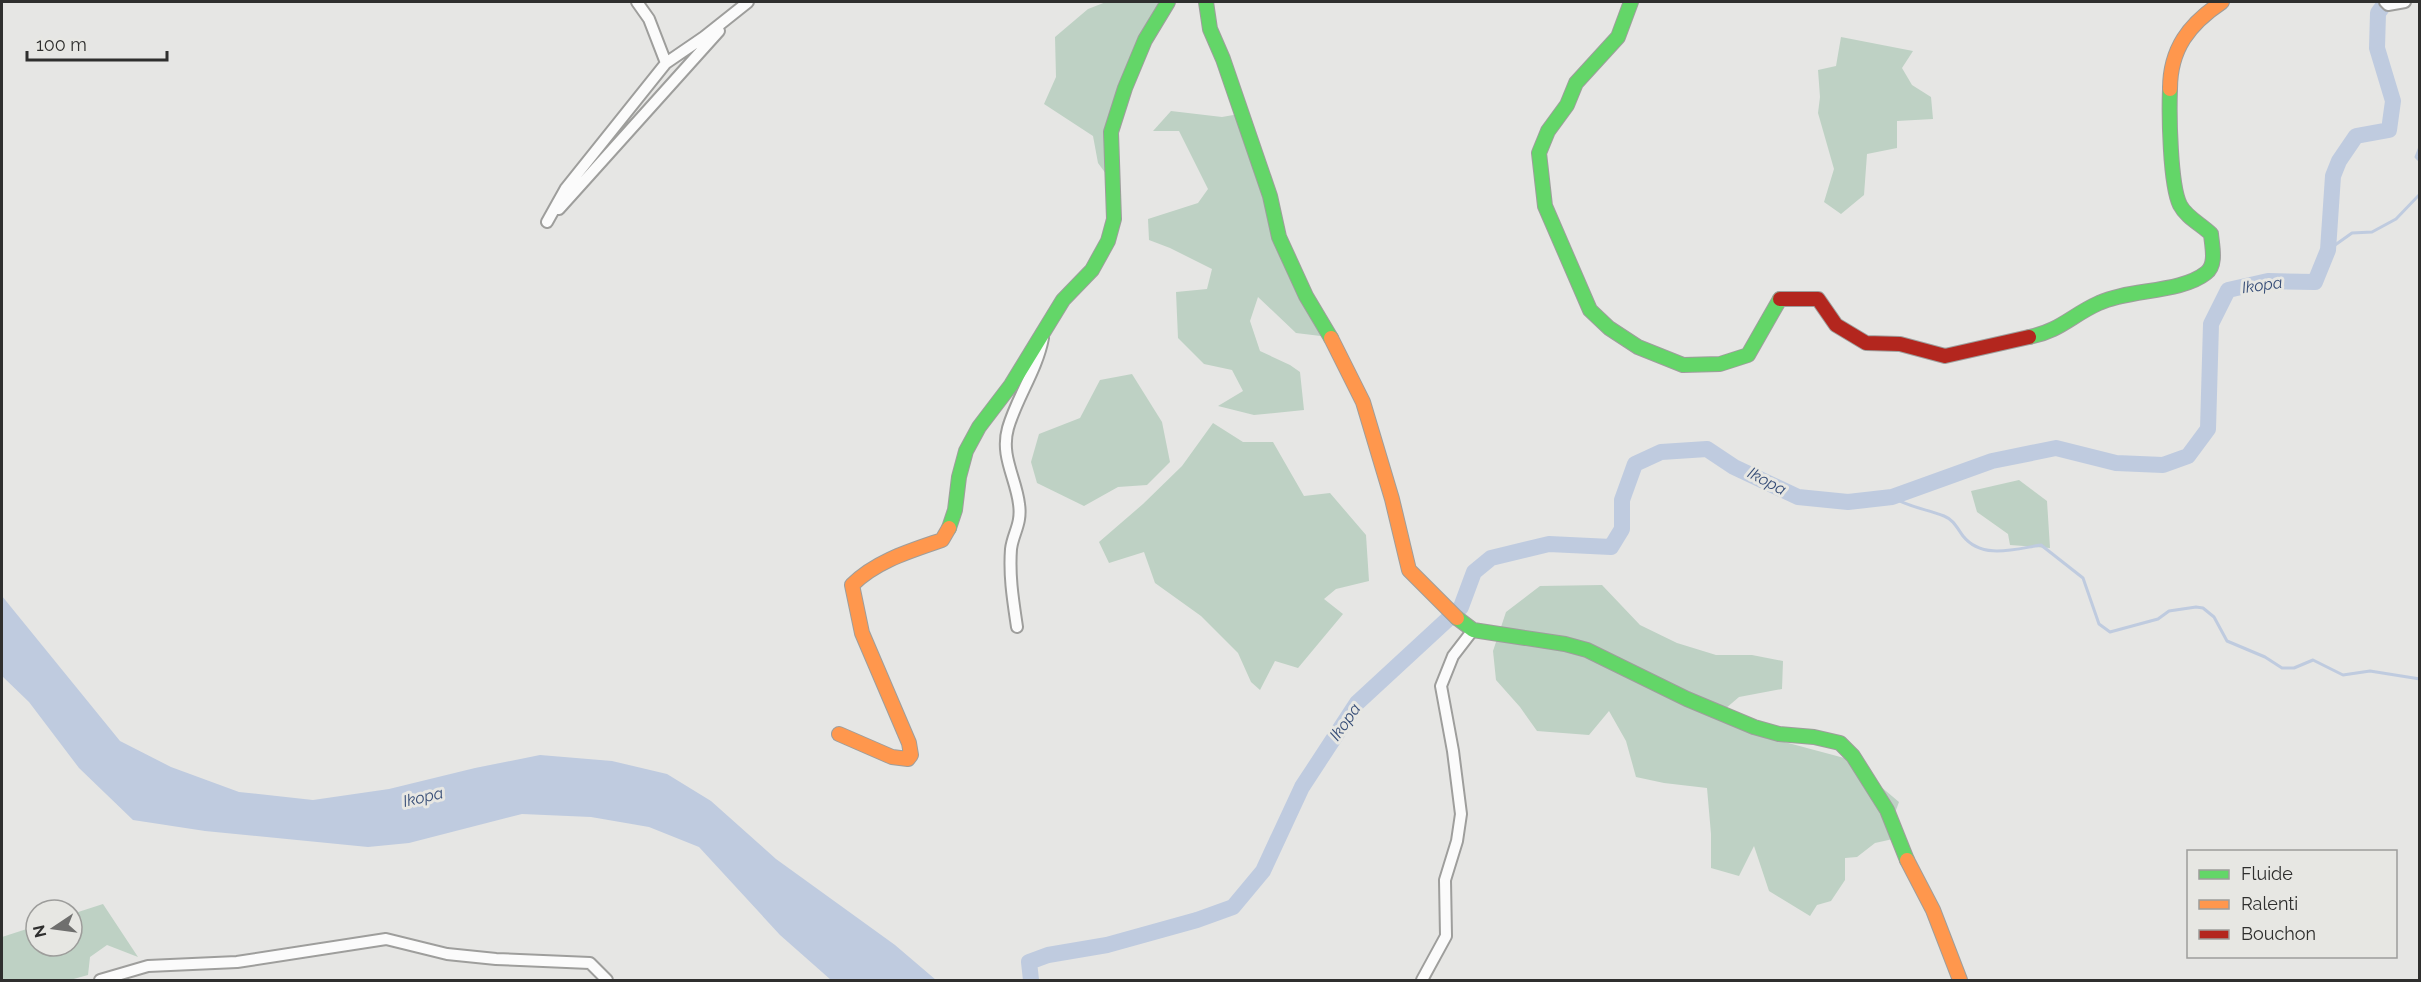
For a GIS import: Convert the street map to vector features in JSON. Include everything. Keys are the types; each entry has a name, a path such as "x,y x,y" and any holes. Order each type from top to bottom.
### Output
{"street":[{"path":"637,2 649,19 666,63"},
{"path":"735,13 547,222 566,188 666,63 748,2"},
{"path":"839,734 892,758 908,759 912,755 862,633 852,585 862,575 892,558 942,540 955,510 959,477 966,451 979,427 1006,392 1063,300 1092,270 1108,241 1114,219 1111,132 1125,88 1145,40 1168,2"},
{"path":"1206,2 1210,29 1223,59 1270,196 1279,237 1306,296 1342,356 1363,402 1392,499 1409,570 1454,615 1473,630 1565,644 1587,650 1687,699 1754,727 1779,734 1814,737 1840,743 1853,756 1887,810 1904,855 1933,910 1960,981"},
{"path":"1631,2 1618,37 1576,83 1567,105 1548,131 1539,153 1545,206 1590,310 1609,328 1638,347 1683,365 1720,363 1748,355 1781,298 1818,299 1836,325 1866,344 1900,344 1945,356 2049,333 2100,302 2194,280 2208,272 2213,259 2211,234 2180,205 2173,167 2171,66 2184,39 2211,8 2222,2"},
{"path":"2385,2 2388,4 2405,2"},
{"path":"1017,627 1009,577 1012,545 1019,528 1019,504 1005,454 1008,429 1039,357 1045,330"},
{"path":"1422,981 1446,936 1445,880 1457,841 1461,814 1453,751 1441,686 1453,656 1473,630"},
{"path":"100,981 148,966 237,962 386,939 447,954 496,959 590,963 607,981"}],"green space":[{"path":"1106,2 1164,2 1120,111 1109,178 1098,163 1093,136 1044,104 1056,77 1055,37 1088,9"},
{"path":"1841,37 1913,51 1902,68 1912,85 1931,97 1933,119 1897,121 1897,148 1867,154 1864,195 1841,214 1824,202 1834,169 1818,113 1820,97 1818,70 1836,66"},
{"path":"1171,111 1222,117 1239,114 1262,178 1329,337 1296,333 1258,297 1250,321 1260,351 1300,372 1304,410 1254,415 1218,406 1243,391 1232,370 1204,364 1178,338 1176,292 1207,289 1212,269 1149,240 1148,219 1198,203 1208,189 1179,131 1153,131"},
{"path":"1132,374 1162,422 1170,462 1147,485 1118,487 1084,506 1037,483 1031,462 1039,434 1080,418 1100,380"},
{"path":"1213,423 1243,442 1273,442 1304,496 1330,493 1366,535 1369,581 1336,589 1324,599 1343,614 1298,668 1275,661 1260,690 1251,682 1238,653 1201,616 1155,583 1144,552 1109,563 1099,542 1182,466"},
{"path":"2019,480 2047,501 2050,548 2010,545 2008,534 1977,512 1971,491"},
{"path":"1602,585 1640,625 1677,643 1716,655 1752,655 1783,661 1782,689 1739,697 1718,715 1744,731 1848,759 1899,802 1892,821 1893,839 1875,843 1857,857 1845,858 1845,880 1831,901 1817,905 1810,916 1769,891 1754,846 1739,876 1711,868 1707,788 1636,777 1626,741 1609,711 1589,735 1537,731 1496,680 1493,651 1506,612 1540,586"},
{"path":"103,904 138,957 107,945 90,957 88,975 70,980 2,980 2,937 24,930 24,958 84,958 84,910"}],"water":[{"path":"2,596 120,741 171,767 239,792 313,800 389,789 540,755 612,761 667,774 711,801 776,859 895,945 936,980 831,980 780,935 699,847 649,827 591,817 522,814 409,843 368,847 205,831 133,820 79,768 29,702 2,676"}],"waterway":[{"name":"Ikopa","path":"1031,980 1029,962 1048,955 1107,945 1197,920 1233,907 1263,871 1302,787 1357,703 1461,607 1474,572 1491,558 1549,544 1611,547 1622,529 1622,500 1635,464 1661,452 1707,449 1734,467 1798,497 1848,502 1892,497 1992,461 2056,448 2116,463 2163,465 2188,456 2208,429 2211,324 2228,290 2268,281 2315,282 2328,250 2333,176 2339,161 2356,136 2389,130 2393,101 2377,48 2378,13 2386,2"},
{"path":"2420,147 2416,157 2420,161"},
{"path":"2328,250 2352,233 2372,232 2396,219 2420,194"},
{"path":"1892,497 1947,518 1953,522 1963,536 1980,548 1999,551 2041,545 2083,578 2099,624 2110,632 2158,619 2169,611 2203,608 2214,617 2227,641 2265,657 2282,668 2294,668 2313,660 2343,675 2370,671 2420,679"}],"traffic: fast":[{"path":"949,528 955,510 959,477 966,451 979,427 1011,385 1063,300 1092,270 1108,241 1114,219 1111,132 1125,88 1145,40 1168,2"},
{"path":"1206,2 1210,29 1223,59 1270,196 1279,237 1306,296 1331,338"},
{"path":"1631,2 1618,37 1576,83 1567,105 1548,131 1539,153 1545,206 1590,310 1609,328 1638,347 1683,365 1720,364 1748,355 1780,299"},
{"path":"2029,337 2058,327 2099,303 2124,295 2183,284 2206,273 2212,265 2211,234 2186,213 2177,195 2171,149 2170,89"},
{"path":"1457,618 1473,630 1565,644 1587,650 1687,699 1754,727 1779,734 1814,737 1840,743 1853,756 1887,810 1907,860"}],"traffic: slow":[{"path":"2170,89 2173,62 2184,39 2200,19 2222,2"},
{"path":"1331,338 1363,402 1392,499 1409,570 1457,618"},
{"path":"839,734 892,757 908,759 911,755 909,743 862,633 852,585 883,563 942,540 949,528"},
{"path":"1907,860 1933,910 1960,980"}],"traffic: jam":[{"path":"1780,299 1818,299 1836,325 1866,343 1900,344 1945,356 2029,337"}]}
